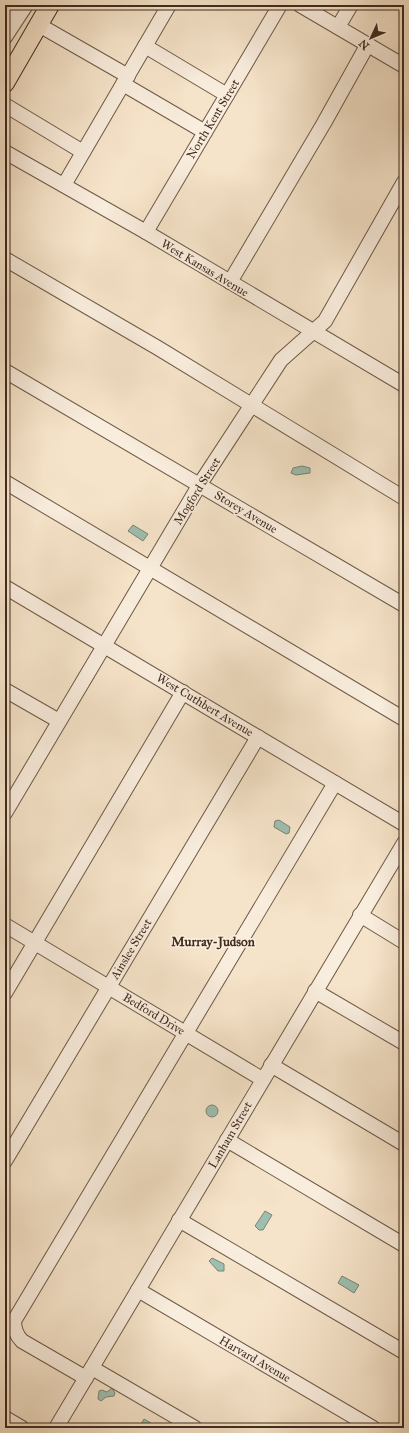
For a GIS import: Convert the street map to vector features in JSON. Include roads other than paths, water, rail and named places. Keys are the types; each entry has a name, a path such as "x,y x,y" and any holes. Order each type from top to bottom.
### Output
{"main road":[{"path":"5,83 50,5"}],"street":[{"path":"5,37 26,5"},
{"path":"64,185 169,5"},
{"name":"North Kent Street","path":"146,232 280,5"},
{"path":"300,5 404,66"},
{"path":"338,27 351,5"},
{"path":"8,8 8,14 13,24"},
{"path":"39,25 205,132"},
{"path":"230,282 324,123 368,44"},
{"path":"145,46 227,96"},
{"path":"5,105 83,152"},
{"name":"West Kansas Avenue","path":"5,152 146,232 313,332 403,382"},
{"name":"Mogford Street","path":"7,804 59,721 200,484 281,360 325,321 404,182"},
{"path":"5,259 158,348 404,498"},
{"name":"Storey Avenue","path":"5,371 404,605"},
{"path":"5,482 404,719"},
{"name":"West Cuthbert Avenue","path":"5,587 404,824"},
{"path":"5,690 59,721"},
{"path":"5,993 183,692"},
{"name":"Ainslee Street","path":"5,1161 258,737"},
{"path":"195,1428 22,1340 18,1337 14,1329 14,1321 335,783"},
{"name":"Lanham Street","path":"56,1428 262,1079 404,843"},
{"path":"360,915 404,942"},
{"name":"Bedford Drive","path":"5,925 262,1079"},
{"path":"315,991 404,1043"},
{"path":"271,1065 404,1144"},
{"path":"227,1140 404,1245"},
{"path":"179,1220 404,1352"},
{"name":"Harvard Avenue","path":"138,1290 373,1428"},
{"path":"5,1418 22,1428"}],"district":[{"name":"Murray-Judson","path":"213,942"}]}
